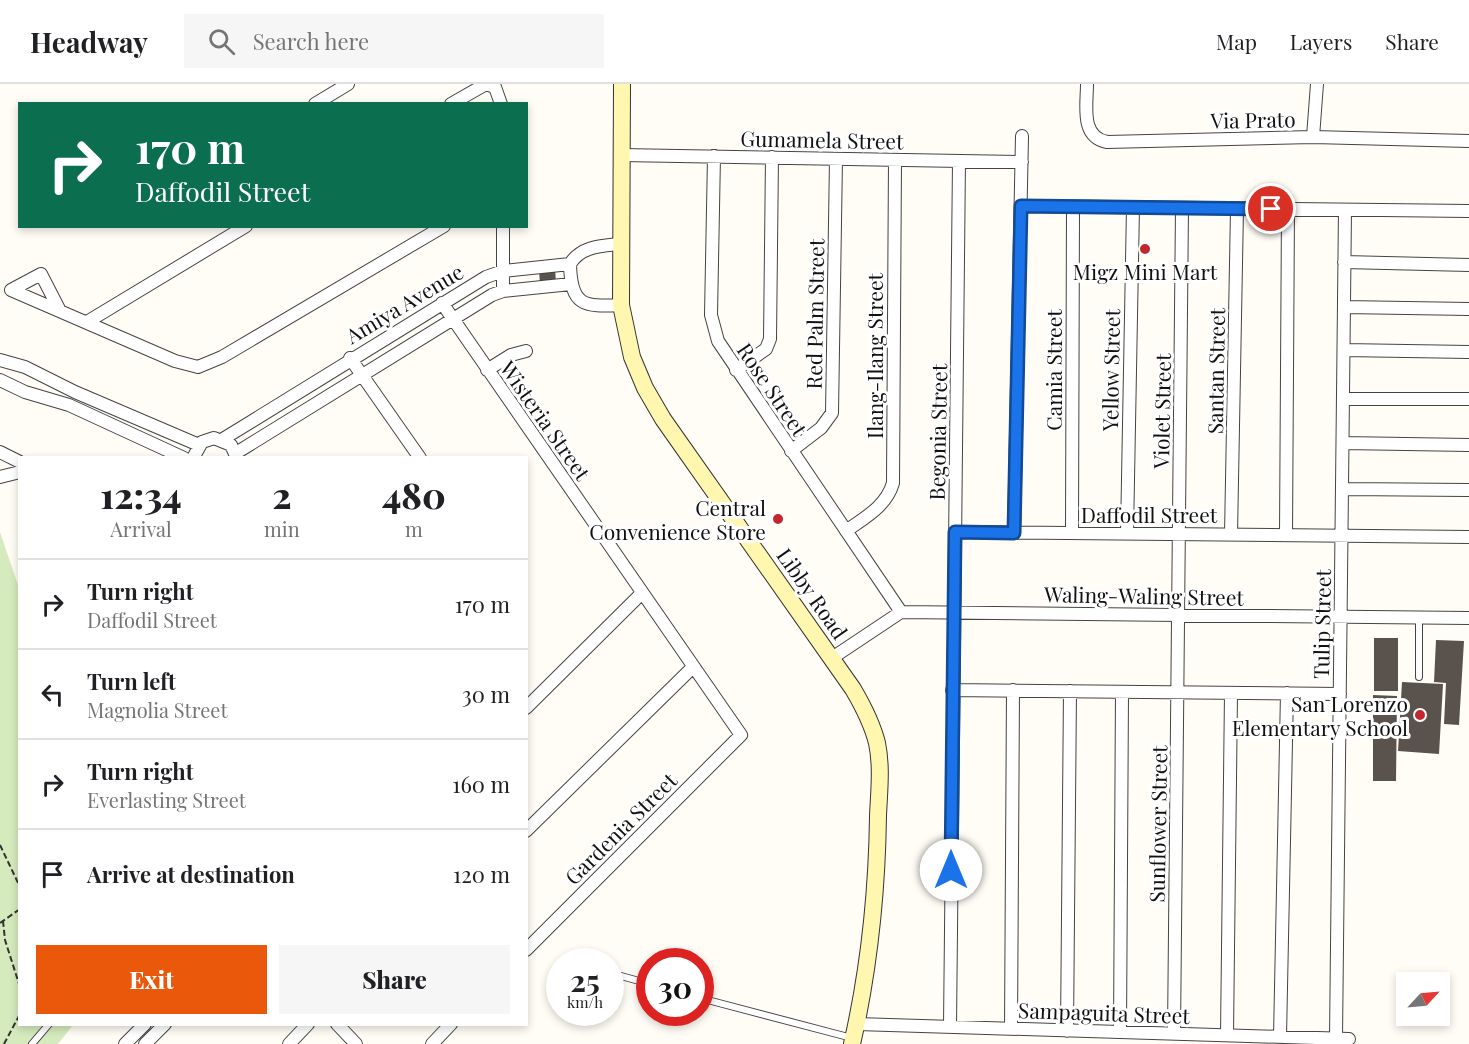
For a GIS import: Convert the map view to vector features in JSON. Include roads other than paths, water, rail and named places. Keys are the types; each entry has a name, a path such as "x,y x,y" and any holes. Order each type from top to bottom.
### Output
{"main road":[{"name":"Libby Road","path":"622,84 621,305 632,357 663,419 832,658 868,715 876,743 879,767 877,869 869,959 854,1036"}],"street":[{"path":"318,102 348,84"},
{"name":"Via Prato","path":"1088,84 1088,126 1100,141 1313,137 1469,141"},
{"path":"1313,137 1317,84"},
{"path":"454,102 482,86 491,85 498,92 500,102"},
{"path":"1014,533 1022,136"},
{"name":"Gumamela Street","path":"621,154 1022,162"},
{"name":"Rose Street","path":"714,156 711,315 718,341 901,612"},
{"path":"736,370 763,352 770,339 772,157"},
{"name":"Red Palm Street","path":"791,451 829,421 832,413 836,159"},
{"name":"Ilang-Ilang Street","path":"846,531 881,505 890,494 893,483 895,160"},
{"name":"Begonia Street","path":"950,1027 952,690 960,161"},
{"path":"1021,206 1469,211"},
{"name":"Camia Street","path":"1072,533 1073,207"},
{"name":"Yellow Street","path":"1127,534 1133,207"},
{"name":"Violet Street","path":"1178,615 1182,208"},
{"name":"Santan Street","path":"1231,535 1237,209"},
{"path":"1286,535 1288,209"},
{"name":"Tulip Street","path":"1343,1039 1340,694 1345,210"},
{"path":"87,322 243,228"},
{"path":"60,311 175,361 198,367 222,357 441,228"},
{"path":"503,228 504,291"},
{"name":"Amiya Avenue","path":"199,445 210,439 223,439 350,358 486,277 503,271 570,264 578,255 592,248 620,244"},
{"path":"1344,262 1469,265"},
{"path":"570,264 571,284 577,298 589,306 621,305"},
{"name":"Amiya Avenue","path":"237,455 361,374 452,319 504,291 571,284"},
{"name":"Wisteria Street","path":"442,303 741,735"},
{"path":"1344,307 1469,309"},
{"path":"1344,350 1469,352"},
{"path":"487,370 511,355 526,351"},
{"path":"350,358 419,456"},
{"path":"0,360 25,367 65,388 199,445 194,456"},
{"path":"0,380 31,394 60,401 180,456"},
{"path":"60,401 65,388"},
{"path":"1343,399 1469,399"},
{"path":"223,439 231,445 237,455"},
{"path":"1343,443 1469,444"},
{"path":"0,452 18,461"},
{"path":"0,477 18,472"},
{"path":"1342,489 1469,490"},
{"name":"Daffodil Street","path":"955,532 1469,537"},
{"path":"528,706 642,593"},
{"path":"832,658 901,612"},
{"name":"Waling-Waling Street","path":"901,612 1469,618"},
{"name":"Sunflower Street","path":"1174,1034 1178,615"},
{"path":"528,829 693,667"},
{"path":"952,690 1340,694"},
{"path":"1011,1029 1013,690"},
{"path":"1067,1030 1070,691"},
{"path":"1120,1032 1122,692"},
{"path":"1227,1035 1232,693"},
{"path":"1280,1037 1287,693"},
{"name":"Gardenia Street","path":"528,948 741,735"},
{"path":"125,1044 143,1026"},
{"path":"145,1044 163,1026"},
{"path":"289,1044 307,1026"},
{"path":"339,1026 356,1044"},
{"path":"432,1044 449,1026"},
{"name":"Sampaguita Street","path":"854,1036 950,1027 1343,1039"}],"lane":[{"path":"1419,617 1419,676"},
{"path":"714,1001 854,1036"},
{"path":"32,1044 47,1026"}],"place":[{"name":"Migz Mini Mart","path":"1145,249"},
{"name":"Central Convenience Store","path":"778,519"},
{"name":"San Lorenzo Elementary School","path":"1420,715"}]}
